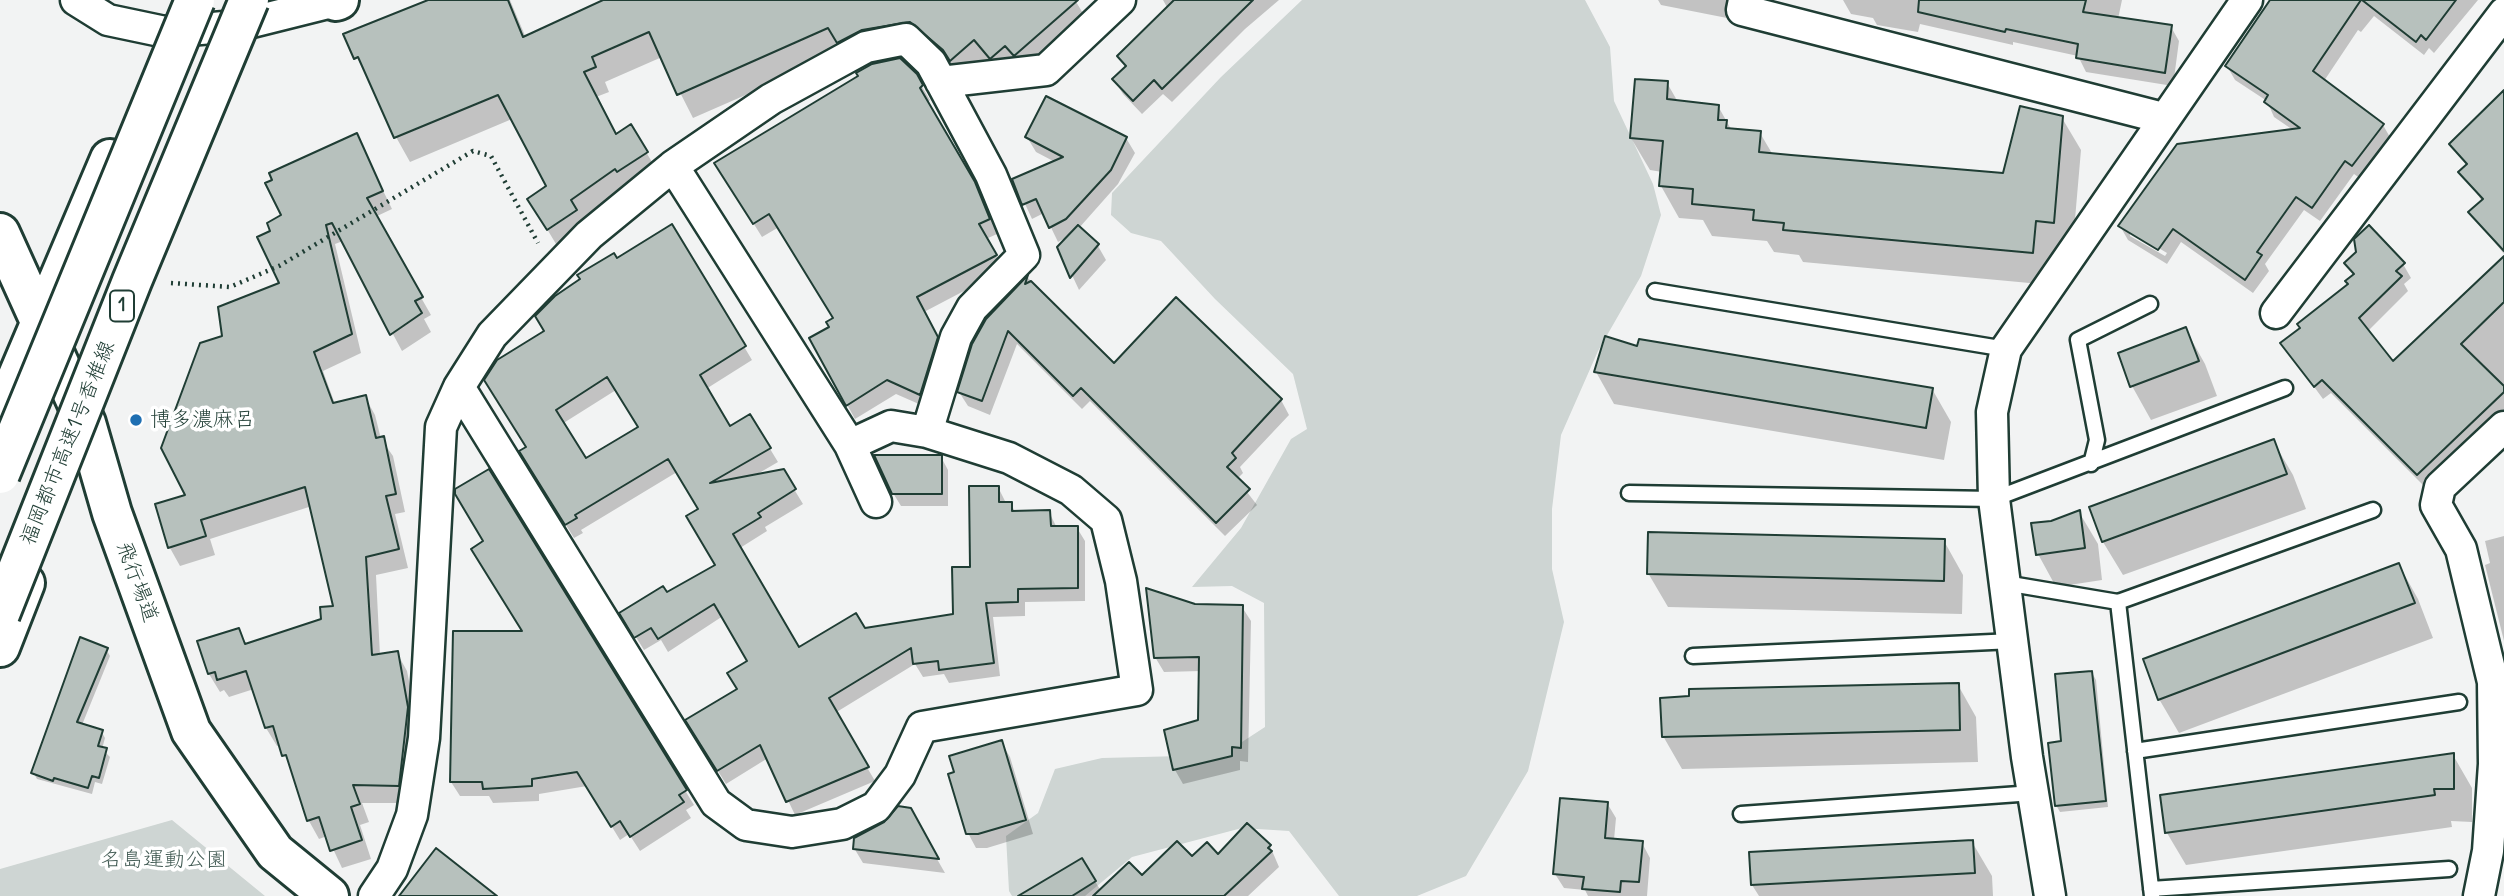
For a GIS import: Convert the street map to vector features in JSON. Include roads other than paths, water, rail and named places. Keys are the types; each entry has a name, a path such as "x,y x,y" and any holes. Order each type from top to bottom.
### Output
{"main road":[{"path":"0,474 195,0"},
{"path":"0,647 86,423 216,111 244,9"},
{"name":"福岡都市高速1号香椎線","path":"0,614 132,281 244,9"},
{"path":"0,418 39,321 173,16"},
{"name":"飛行場道","path":"0,233 86,423 112,513 191,731 275,852 329,896"}],"street":[{"path":"76,0 108,20 338,1"},
{"path":"941,82 1046,70 1120,0"},
{"path":"1744,0 1742,10 2163,118"},
{"path":"2050,896 2033,793 1994,499 1992,412 2006,349 2246,0"},
{"path":"2276,313 2504,13"},
{"path":"374,896 392,869 412,815 424,738 441,427 459,387 492,334 589,235 673,166 771,99 866,47 905,39 931,63 991,175 1024,255 972,308 956,337 927,432"},
{"path":"673,166 850,445 876,502"},
{"path":"459,387 716,803 746,825 792,832 842,824 876,807 900,775 922,727 1137,690 1121,582 1106,520 1071,490 1009,458 927,432 891,426 850,445"},
{"path":"2479,896 2488,851 2494,764 2492,629 2461,549 2436,505 2440,487 2504,427"}],"lane":[{"path":"1656,291 2006,349"},
{"path":"2091,464 2097,440 2078,340 2150,304"},
{"path":"1629,493 1994,499 2286,388"},
{"path":"2005,583 2118,602 2373,510"},
{"path":"2118,602 2152,892 2449,869"},
{"path":"1693,656 2012,641"},
{"path":"2135,751 2459,702"},
{"path":"1741,814 2033,793"}],"place":[{"name":"博多濃麻呂","path":"136,420"}],"park label":[{"name":"名島運動公園","path":"164,860"}]}
